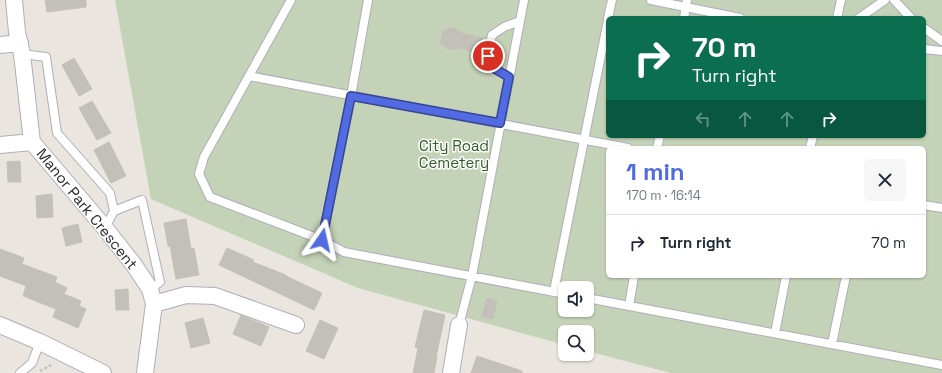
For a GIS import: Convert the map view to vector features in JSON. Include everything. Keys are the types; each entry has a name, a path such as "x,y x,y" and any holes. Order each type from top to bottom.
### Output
{"street":[{"name":"Manor Park Crescent","path":"14,0 32,142 105,228 134,265 152,297"},
{"path":"0,45 21,48"},
{"path":"0,145 32,142"},
{"path":"145,373 152,297 186,295 215,296 296,325"},
{"path":"0,325 40,342 103,373"},
{"path":"451,373 460,325"}],"lane":[{"path":"291,0 204,157 199,174 210,197 322,240 344,252 558,293"},
{"path":"322,240 351,96 368,0"},
{"path":"460,325 472,276 524,0"},
{"path":"609,16 612,0"},
{"path":"651,0 687,4 732,16"},
{"path":"837,16 841,0"},
{"path":"862,16 885,0"},
{"path":"894,0 909,16"},
{"path":"684,16 687,4"},
{"path":"509,77 495,69 488,56 492,36 504,27 520,21"},
{"path":"554,292 606,29"},
{"path":"926,29 942,41"},
{"path":"21,48 46,57 57,133 110,193 114,211 105,228"},
{"path":"926,49 942,51"},
{"path":"249,76 617,146"},
{"path":"114,211 142,200 160,282 152,297"},
{"path":"926,205 942,208"},
{"path":"629,306 634,278"},
{"path":"775,333 786,278"},
{"path":"832,344 846,278"},
{"path":"594,299 942,365"},
{"path":"20,373 32,363 40,342"}],"green space":[{"name":"City Road Cemetery","path":"115,0 942,0 942,373 671,373 594,353 594,325 558,325 558,343 358,288 151,199"}],"building":[{"path":"45,0 86,0 86,7 47,12"},
{"path":"454,27 461,33 482,38 479,53 458,48 449,50 440,43 443,31"},
{"path":"74,58 92,89 79,96 62,65"},
{"path":"92,101 111,133 97,140 79,108"},
{"path":"109,142 126,176 111,183 94,150"},
{"path":"20,161 21,182 8,182 7,162"},
{"path":"52,194 53,217 37,218 36,196"},
{"path":"186,219 191,249 194,248 199,275 176,279 164,223"},
{"path":"78,224 82,242 66,246 62,228"},
{"path":"227,248 254,260 253,262 286,275 322,293 314,310 219,265"},
{"path":"0,249 24,258 22,264 57,277 55,282 67,288 64,294 81,301 79,306 86,309 78,328 53,317 56,309 23,296 26,286 0,276"},
{"path":"128,289 129,310 116,310 115,290"},
{"path":"487,298 497,301 493,319 482,317"},
{"path":"424,310 445,315 434,373 413,373 418,348 415,347"},
{"path":"241,315 269,327 261,346 233,334"},
{"path":"203,318 210,343 191,348 185,323"},
{"path":"320,320 338,328 324,359 306,351"},
{"path":"477,356 522,371 522,373 471,373"}],"route":[{"path":"322,240 351,96 500,123 509,77 495,69 488,56"}]}
